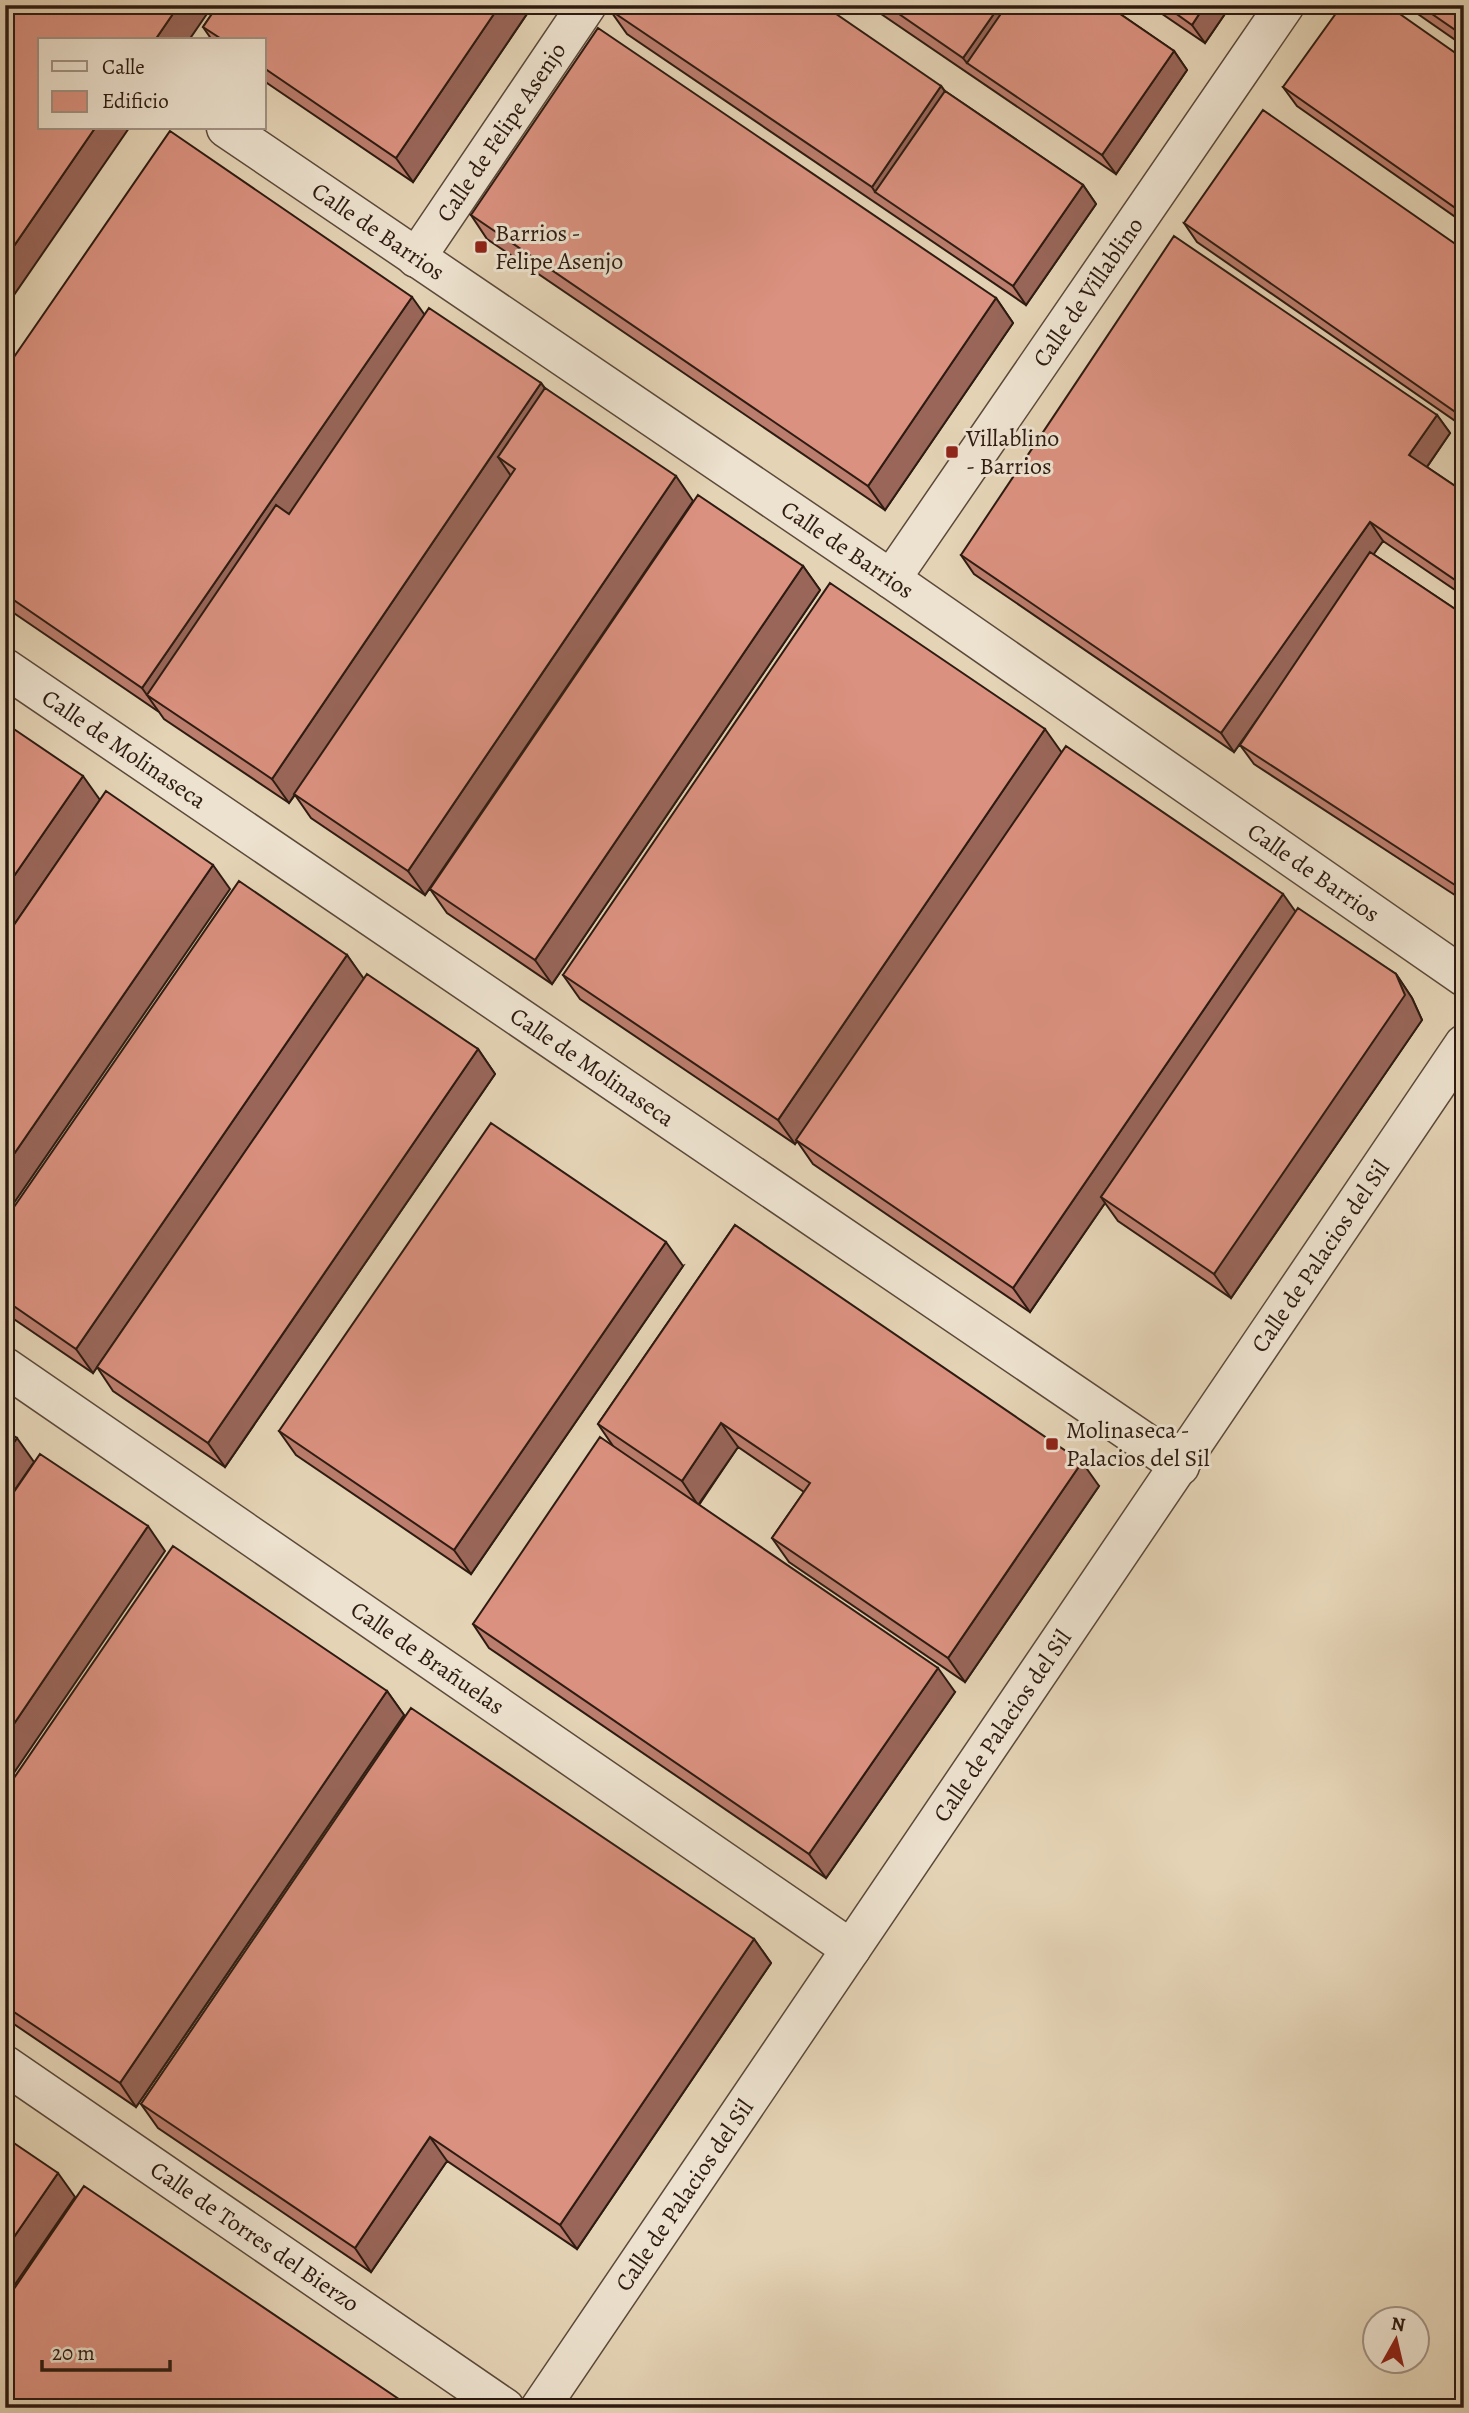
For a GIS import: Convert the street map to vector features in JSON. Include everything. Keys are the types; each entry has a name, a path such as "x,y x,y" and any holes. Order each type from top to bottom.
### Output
{"street":[{"name":"Calle de Felipe Asenjo","path":"416,258 587,5"},
{"name":"Calle de Villablino","path":"891,579 1286,5"},
{"name":"Calle de Barrios","path":"229,130 891,579 1464,977"},
{"name":"Calle de Molinaseca","path":"5,668 1180,1466"},
{"name":"Calle de Palacios del Sil","path":"540,2408 1464,1044"},
{"name":"Calle de Brañuelas","path":"5,1367 851,1949"},
{"name":"Calle de Torres del Bierzo","path":"5,2065 505,2408"}],"building":[{"path":"5,5 179,5 156,38 38,38 38,130 94,130 5,259"},
{"path":"218,5 500,5 396,158 266,69 266,38 220,38 203,27"},
{"path":"613,5 823,5 941,86 872,187 610,10"},
{"path":"886,5 1000,5 963,58"},
{"path":"1007,5 1107,5 1174,51 1102,155 967,63"},
{"path":"1164,5 1205,5 1192,25"},
{"path":"1342,5 1387,5 1464,59 1464,214 1283,87"},
{"path":"1419,5 1464,5 1464,36"},
{"path":"598,28 996,298 868,486 471,215"},
{"path":"945,91 1083,185 1013,286 875,192"},
{"path":"1263,110 1464,250 1464,418 1184,223"},
{"path":"170,131 412,297 142,688 5,594 5,370"},
{"path":"1174,236 1437,415 1409,455 1464,492 1464,586 1370,522 1221,733 961,555"},
{"path":"429,308 541,383 272,779 147,695 276,505 289,514"},
{"path":"545,388 676,476 408,871 294,794 515,469 498,457"},
{"path":"698,495 803,566 535,960 430,889"},
{"path":"1370,552 1464,615 1464,879 1458,887 1240,745"},
{"path":"830,583 1045,729 778,1120 563,975"},
{"path":"5,723 83,776 5,889"},
{"path":"1066,746 1283,894 1013,1288 796,1140"},
{"path":"106,791 213,865 5,1167 5,938"},
{"path":"239,881 347,955 76,1349 5,1300 5,1220"},
{"path":"1298,908 1396,974 1405,995 1214,1274 1101,1197"},
{"path":"367,974 478,1049 208,1443 97,1367"},
{"path":"491,1123 666,1242 454,1550 279,1431"},
{"path":"735,1225 1082,1462 948,1658 772,1538 810,1483 721,1423 682,1481 598,1424"},
{"path":"5,1430 17,1438 5,1455"},
{"path":"600,1437 938,1668 809,1854 473,1624"},
{"path":"40,1454 148,1526 5,1737 5,1505"},
{"path":"173,1546 387,1691 120,2083 5,2006 5,1791"},
{"path":"411,1708 754,1939 560,2225 430,2137 355,2248 141,2104"},
{"path":"5,2137 58,2173 5,2250"},
{"path":"84,2186 412,2408 5,2408 5,2302"}],"place":[{"name":"Barrios - Felipe Asenjo","path":"481,247"},
{"name":"Villablino - Barrios","path":"952,452"},
{"name":"Molinaseca - Palacios del Sil","path":"1052,1444"}]}
